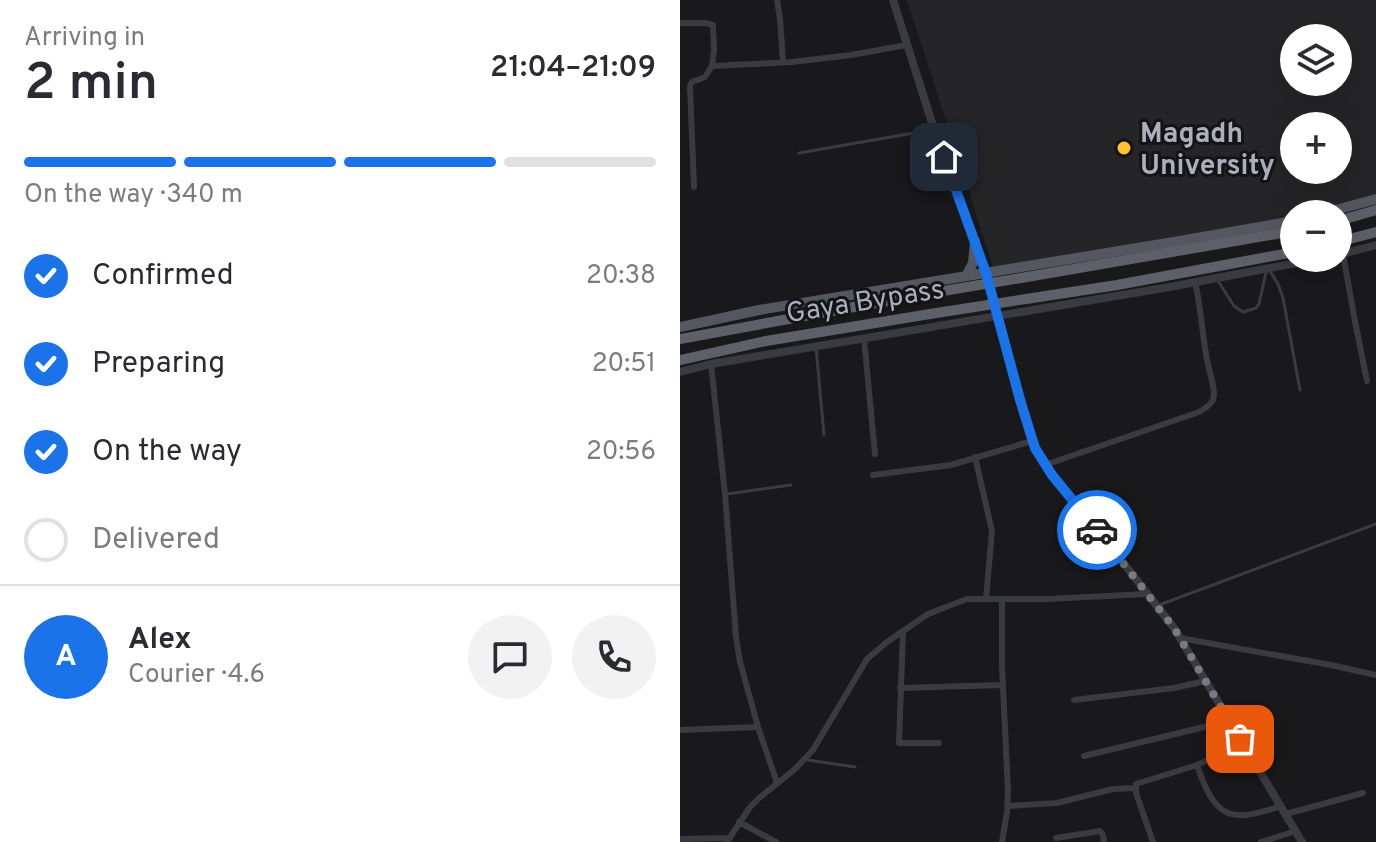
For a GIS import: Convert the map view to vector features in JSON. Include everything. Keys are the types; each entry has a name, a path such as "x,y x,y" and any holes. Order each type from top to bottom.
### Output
{"highway":[{"path":"1352,217 1376,210"},
{"path":"1352,238 1376,232"},
{"path":"680,339 1280,233"},
{"name":"Gaya Bypass","path":"680,360 766,341 1117,285 1280,255"}],"main road":[{"path":"1352,206 1376,199"},
{"path":"680,327 759,310 1280,223"},
{"path":"966,276 973,263 975,241"}],"street":[{"path":"777,0 783,62"},
{"path":"893,0 934,129 975,241 1032,441 1045,465 1180,638 1302,842"},
{"path":"680,23 713,25 712,66 706,76 690,86 694,187"},
{"path":"712,66 851,55 907,45"},
{"path":"1352,252 1376,245"},
{"path":"680,372 711,364 1280,266"},
{"path":"1345,272 1367,381"},
{"path":"1045,465 1199,412 1210,404 1213,389 1195,282"},
{"path":"864,338 875,454"},
{"path":"711,364 736,637 758,727 777,783"},
{"path":"873,475 940,467 1032,441"},
{"path":"975,457 992,531 986,599"},
{"path":"680,839 728,840 759,798 806,759 867,659 928,614 967,599 1146,594"},
{"path":"1002,600 1002,685 1008,771 1008,806 1002,842"},
{"path":"903,632 899,743 939,743"},
{"path":"1180,638 1376,675"},
{"path":"1074,700 1174,688 1205,681"},
{"path":"900,688 1002,685"},
{"path":"1084,756 1229,721"},
{"path":"680,730 758,727"},
{"path":"1008,806 1057,803 1113,789 1134,788 1140,782 1197,765 1240,739"},
{"path":"1197,765 1213,803 1231,815 1247,816 1284,810 1363,793"},
{"path":"1134,788 1153,842"},
{"path":"739,822 776,842"},
{"path":"1056,838 1100,831 1104,842"},
{"path":"1261,842 1296,831"}],"lane":[{"path":"799,153 934,129"},
{"path":"1216,278 1234,306 1243,312 1259,304 1267,268"},
{"path":"1267,268 1283,298 1300,390"},
{"path":"816,346 824,435"},
{"path":"725,494 791,485"},
{"path":"1156,606 1376,524"},
{"path":"806,759 855,767"}],"shaded area":[{"name":"Magadh University","path":"907,0 1376,0 1376,198 1352,207 1352,200 1280,200 1280,220 995,273"}],"way so far":[{"path":"1097,530 1174,628 1240,739"}],"place":[{"name":"Magadh University","path":"1124,148"}],"route":[{"path":"944,157 986,273 1035,448 1052,475 1097,530"}]}
